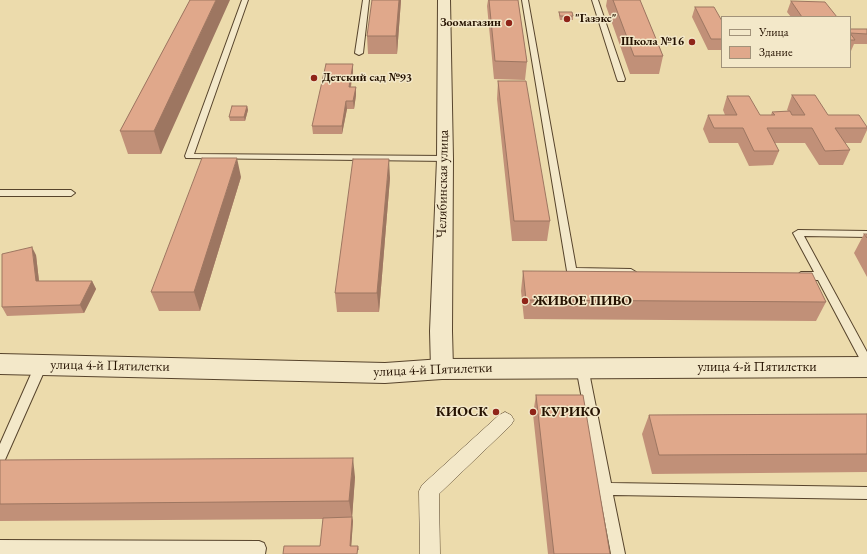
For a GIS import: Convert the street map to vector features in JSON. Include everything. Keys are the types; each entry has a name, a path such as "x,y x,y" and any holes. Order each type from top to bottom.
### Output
{"street":[{"name":"Челябинская улица","path":"442,368 440,331 445,160 444,0"},
{"name":"улица 4-й Пятилетки","path":"0,364 385,373 442,368 867,367"},
{"path":"430,554 429,491 505,420"}],"lane":[{"path":"245,0 188,156 445,160"},
{"path":"359,53 366,0"},
{"path":"525,0 572,271 642,272"},
{"path":"595,0 621,79"},
{"path":"0,193 71,193"},
{"path":"867,234 798,233 867,362"},
{"path":"790,276 821,276"},
{"path":"0,458 41,365"},
{"path":"582,367 607,489 618,554"},
{"path":"607,489 867,493"},
{"path":"0,547 259,548 258,554"}],"building":[{"path":"190,0 216,0 154,131 120,131"},
{"path":"372,0 399,0 396,36 367,36"},
{"path":"489,0 518,0 527,62 495,61"},
{"path":"613,0 640,0 663,56 634,56"},
{"path":"791,1 825,2 836,16 801,16"},
{"path":"695,7 714,7 721,19 721,39 711,39"},
{"path":"559,12 572,12 573,16 560,16"},
{"path":"851,29 867,29 867,34 851,33"},
{"path":"851,34 855,40 851,40"},
{"path":"326,64 353,64 349,87 356,87 353,101 346,101 342,126 312,126"},
{"path":"498,81 526,81 550,221 514,221"},
{"path":"792,95 815,95 828,115 859,115 867,128 835,128 850,150 825,151 812,128 767,128 779,151 754,151 743,128 714,128 708,115 737,115 727,96 749,96 760,115 775,115 772,112 790,111 792,115 805,115"},
{"path":"232,106 247,106 244,117 229,117"},
{"path":"202,158 237,158 194,292 151,292"},
{"path":"353,159 389,159 377,293 335,293"},
{"path":"32,247 36,281 92,281 80,305 2,307 2,254"},
{"path":"523,271 812,273 826,302 526,300"},
{"path":"536,395 583,395 610,554 554,554"},
{"path":"867,414 867,454 659,455 649,415"},
{"path":"353,458 349,501 0,504 0,460"},
{"path":"352,517 350,546 358,546 357,554 283,554 284,546 320,546 323,518"}],"place":[{"name":"\"Газэкс\"","path":"567,19"},
{"name":"Зоомагазин","path":"509,23"},
{"name":"Школа №16","path":"692,42"},
{"name":"Детский сад №93","path":"314,78"},
{"name":"ЖИВОЕ ПИВО","path":"525,301"},
{"name":"КИОСК","path":"496,412"},
{"name":"КУРИКО","path":"533,412"}]}
